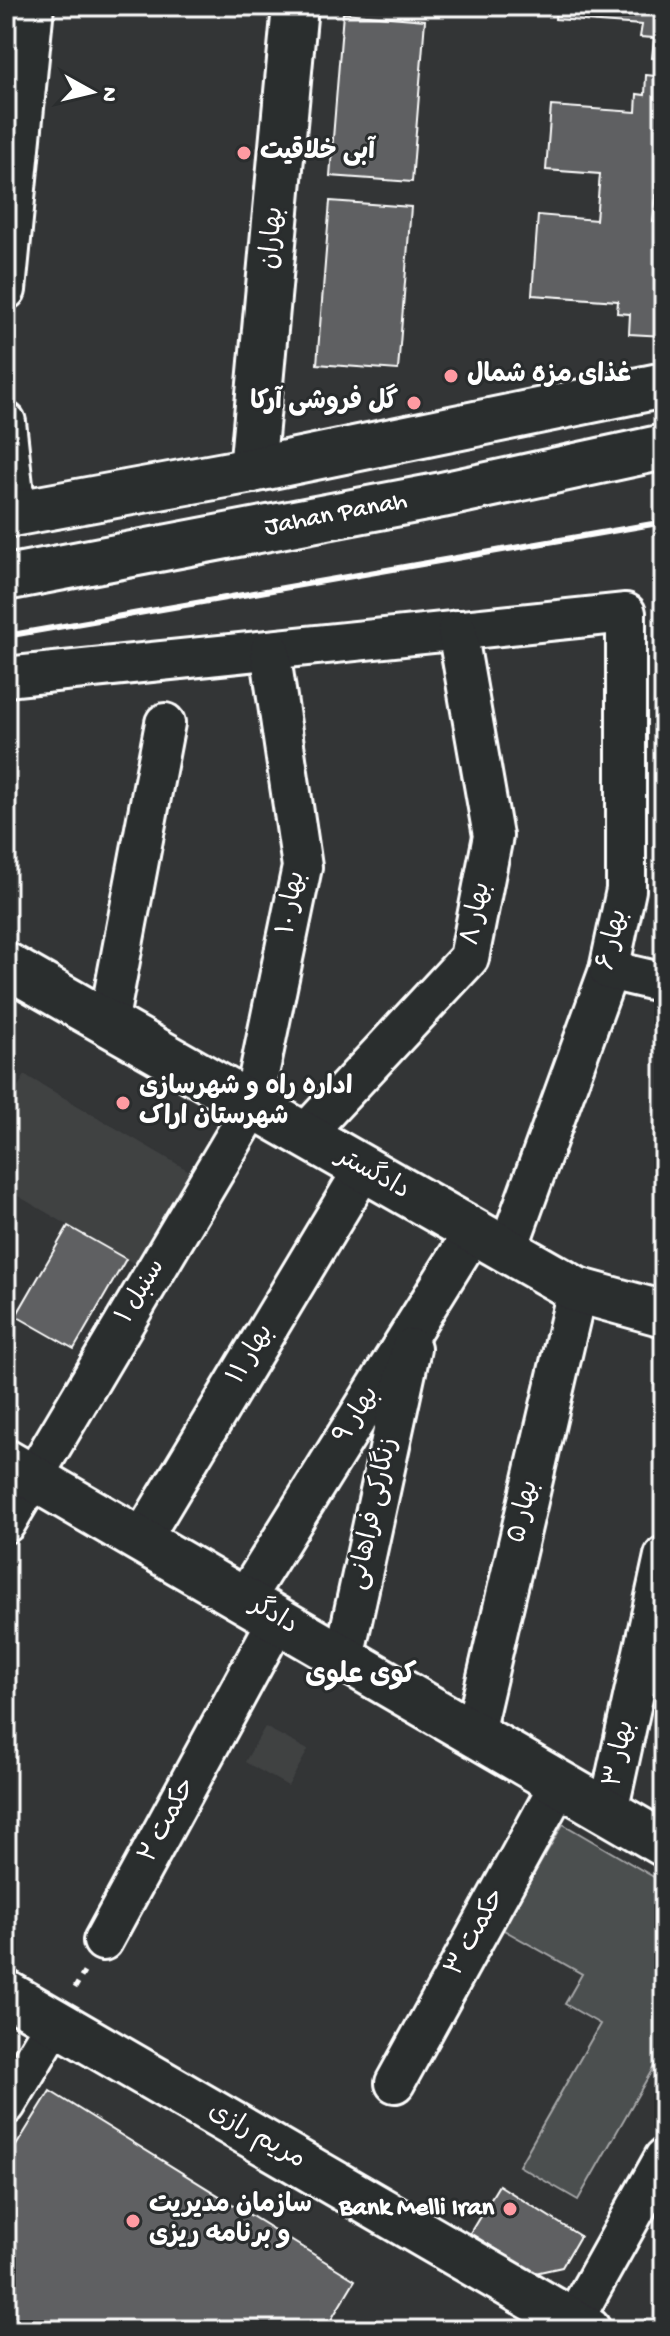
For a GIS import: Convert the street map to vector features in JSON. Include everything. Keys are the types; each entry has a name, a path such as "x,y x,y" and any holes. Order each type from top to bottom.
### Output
{"street":[{"path":"6,290 34,6"},
{"name":"بهاران","path":"252,470 295,6"},
{"path":"6,422 11,514 252,470 664,385"},
{"name":"Jahan Panah","path":"6,578 442,495 664,447"},
{"name":"بهار ۶","path":"457,630 626,613 626,890 609,970 490,1241"},
{"path":"6,677 457,630"},
{"name":"بهار ۸","path":"303,1136 469,958 493,836 457,630"},
{"name":"بهار ۱۰","path":"252,1108 302,867 270,650"},
{"path":"108,1024 165,723"},
{"name":"دادگستر","path":"6,965 252,1108 577,1290 664,1314"},
{"path":"609,970 664,983"},
{"name":"سنبل ۱","path":"6,1523 19,1469 252,1108"},
{"name":"بهار ۱۱","path":"141,1540 363,1170"},
{"name":"بهار ۹","path":"261,1610 417,1322 490,1241"},
{"name":"بهار ۵","path":"474,1733 577,1290"},
{"name":"زنگارکی فراهانی","path":"344,1658 417,1322"},
{"name":"دادگر","path":"19,1469 664,1844"},
{"name":"بهار ۳","path":"608,1812 664,1556"},
{"name":"حکمت ۲","path":"103,1941 261,1610"},
{"name":"حکمت ۳","path":"395,2083 560,1783"},
{"name":"مریم رازی","path":"6,1993 581,2326"},
{"path":"6,2105 56,2021"},
{"path":"581,2326 664,2158"}],"path":[{"path":"56,2021 103,1941"}],"shaded area":[{"path":"25,1075 196,1175 142,1268 6,1189 6,1107"},
{"path":"265,1727 308,1750 288,1786 245,1762"},
{"path":"563,1824 664,1883 664,2049 578,2200 519,2166 600,2024 565,2004 582,1974 502,1929"}],"building":[{"path":"556,6 664,6 664,59 652,58 654,38 640,37 642,25 555,19"},
{"path":"343,13 425,20 412,182 330,176"},
{"path":"646,75 664,77 664,196 656,195 653,222 664,223 664,336 629,334 630,314 617,313 618,301 532,295 538,215 596,220 600,174 546,170 551,106 636,112 637,94 645,95"},
{"path":"330,201 411,207 398,370 317,364"},
{"path":"68,1226 126,1259 74,1349 16,1316"},
{"name":"سازمان مدیریت و برنامه ریزی","path":"50,2091 355,2280 325,2330 10,2330 13,2325 6,2320 6,2162"},
{"name":"Bank Melli Iran","path":"499,2185 580,2236 562,2267 535,2273 470,2233"}],"railway":[{"path":"6,636 664,522"}],"place":[{"name":"آبی خلاقیت","path":"244,153"},
{"name":"غذای مزه شمال","path":"451,376"},
{"name":"گل فروشی آرکا","path":"414,403"},
{"name":"اداره راه و شهرسازی شهرستان اراک","path":"123,1103"},
{"name":"Bank Melli Iran","path":"510,2209"},
{"name":"سازمان مدیریت و برنامه ریزی","path":"133,2221"}],"district":[{"name":"کوی علوی","path":"361,1676"}]}
